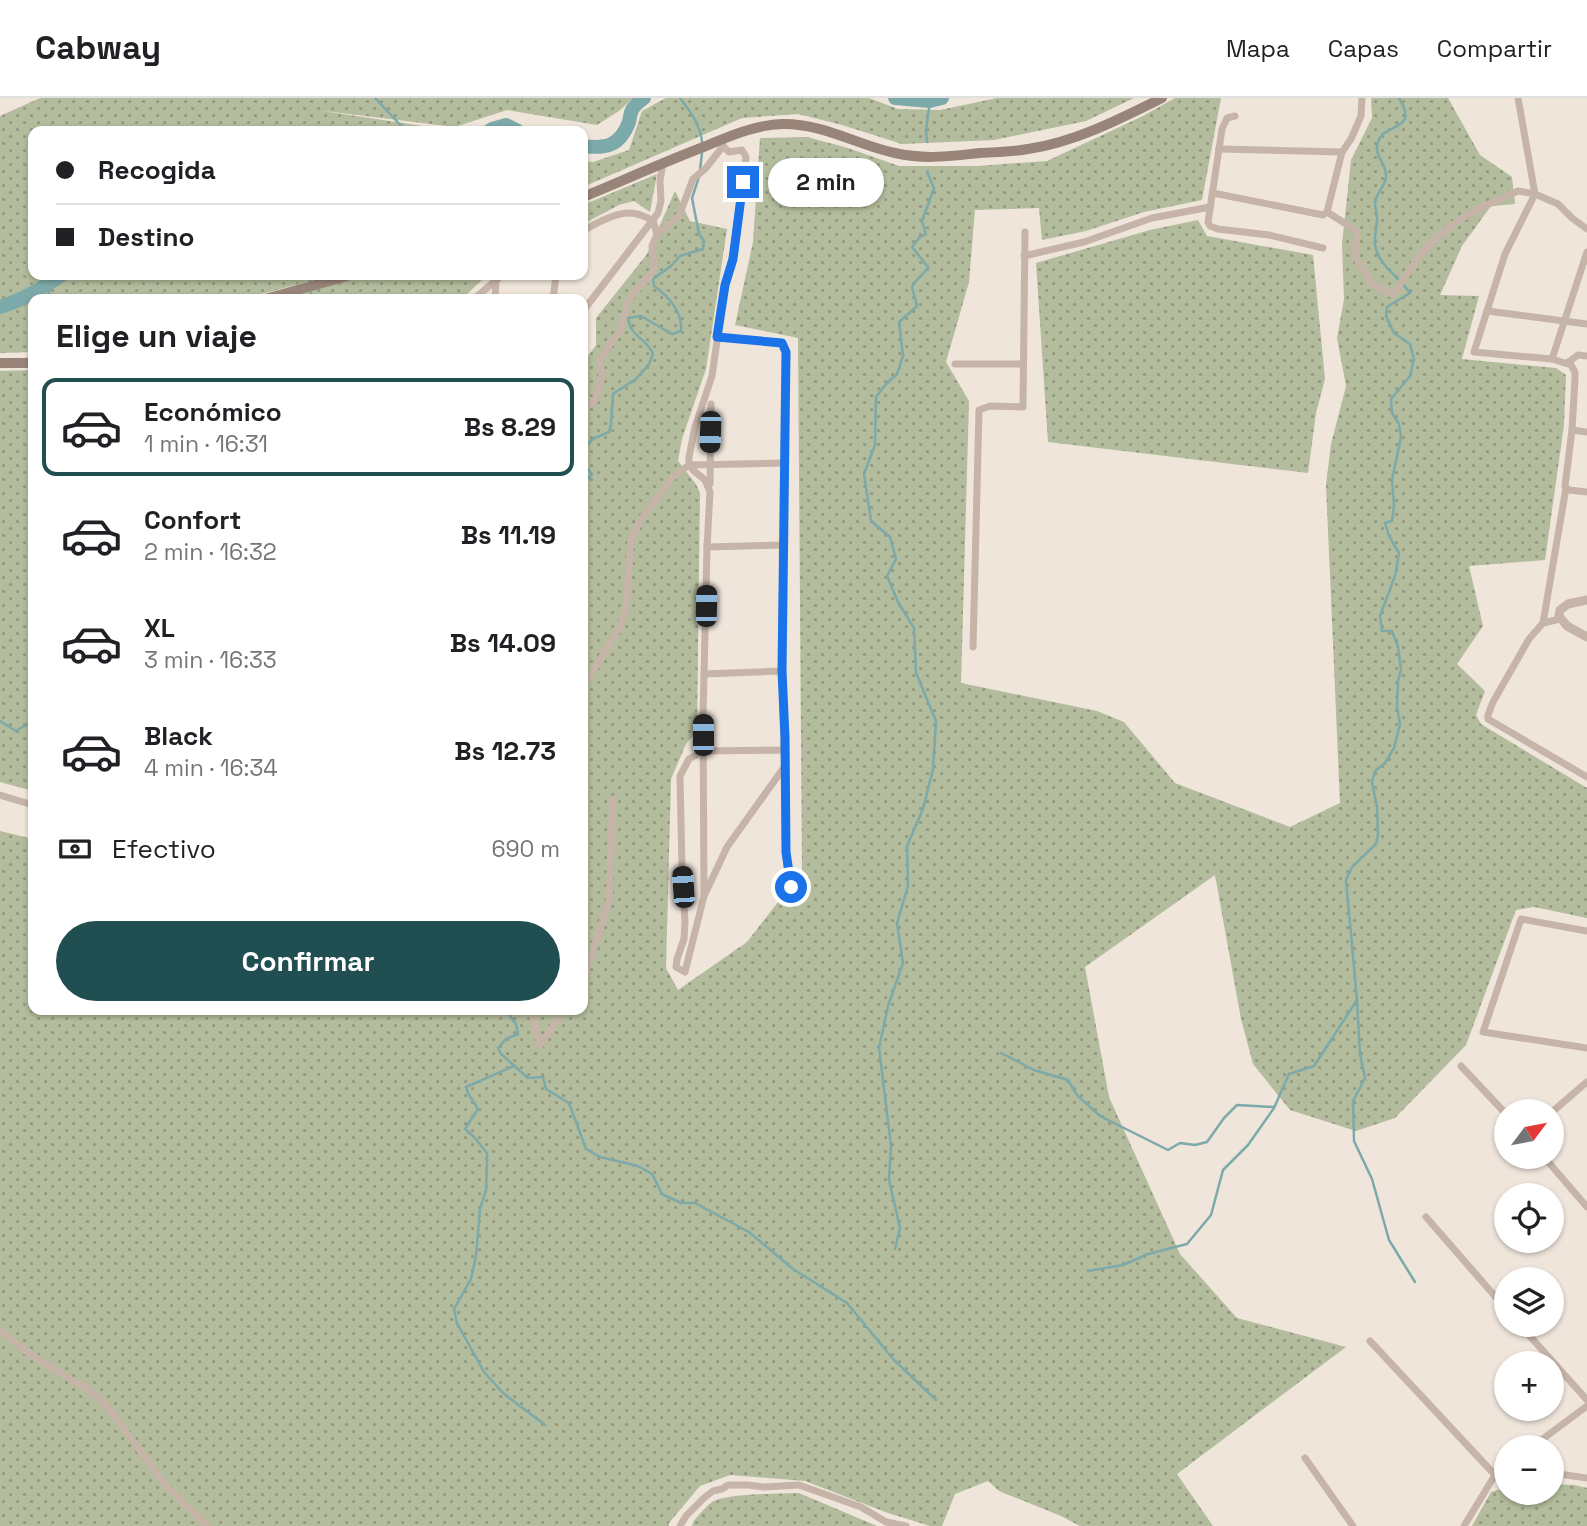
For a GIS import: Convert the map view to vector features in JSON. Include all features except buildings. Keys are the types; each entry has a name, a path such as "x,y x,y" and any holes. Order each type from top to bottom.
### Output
{"main road":[{"path":"588,195 663,162 767,125 812,127 898,154 948,158 1027,150 1055,143 1107,124 1162,98"},
{"path":"281,294 333,280"},
{"path":"0,363 28,362"}],"street":[{"path":"1213,193 1323,215 1327,212 1342,152 1361,116 1362,98"},
{"path":"1518,98 1535,194 1504,254 1474,352 1552,359 1567,363 1575,372 1566,488 1543,623 1529,639 1493,702 1488,719 1587,777"},
{"path":"1235,116 1224,122 1210,207 1210,226 1269,235 1323,248"},
{"path":"588,406 595,400 602,377 600,360 620,331 632,295 650,276 654,267 652,246 657,234 679,216 693,179 706,168 721,142 729,152 743,150 746,157 733,259 725,285 712,376 690,445 689,465 705,480 710,492"},
{"path":"1219,149 1342,152"},
{"path":"588,304 658,213 663,162"},
{"path":"1327,212 1357,231 1355,257 1372,284 1393,295 1419,256 1433,241 1459,220 1518,191 1535,194 1558,204 1587,229"},
{"path":"1024,256 1084,242 1152,218 1210,207"},
{"path":"588,228 628,212 653,220"},
{"path":"653,220 657,234"},
{"path":"973,647 979,410 990,406 1023,407 1025,232"},
{"path":"1552,359 1587,253"},
{"path":"480,294 496,280"},
{"path":"1487,311 1587,324"},
{"path":"717,337 776,341 785,347 782,671 786,852 791,887"},
{"path":"1567,363 1578,355 1587,356"},
{"path":"955,364 1023,365"},
{"path":"704,897 704,674 711,404"},
{"path":"1572,430 1587,432"},
{"path":"588,680 620,627 626,608 631,540 640,521 673,477 689,465 785,463"},
{"path":"1566,488 1569,491 1587,492"},
{"path":"707,547 784,545"},
{"path":"1587,600 1568,604 1560,610 1560,619 1587,637"},
{"path":"1543,623 1560,619"},
{"path":"704,674 782,671"},
{"path":"785,750 703,751 689,759 680,776 685,922 684,939 676,967 685,972 704,897 727,847 785,766"},
{"path":"0,795 28,803"},
{"path":"588,966 609,902 613,799"},
{"path":"1587,931 1521,919 1483,1032 1587,1048"},
{"path":"532,1015 540,1045 561,1015"},
{"path":"1461,1066 1494,1101"},
{"path":"1564,1102 1587,1082"},
{"path":"1554,1169 1587,1208"},
{"path":"1426,1217 1494,1295"},
{"path":"0,1331 102,1401 166,1486 208,1526"},
{"path":"1531,1337 1587,1400"},
{"path":"1370,1341 1494,1474"},
{"path":"1548,1435 1587,1406"},
{"path":"1305,1458 1353,1526"},
{"path":"1564,1475 1587,1478"},
{"path":"1464,1526 1494,1477"},
{"path":"680,1526 705,1497 729,1485 799,1485 861,1507 887,1521 906,1526"}],"green space":[{"path":"40,98 633,98 597,125 507,110 458,126 447,126 316,110 423,126 28,126 28,280 314,280 262,294 28,294 28,352 0,353 0,116"},
{"path":"666,98 869,98 898,109 940,110 997,98 1134,98 1086,121 994,140 902,144 798,114 742,118 588,185 588,162 629,150 642,111"},
{"path":"1175,98 1221,98 1202,200 1144,212 1086,231 1042,240 1039,208 975,210 969,282 946,362 969,401 961,683 1097,711 1124,722 1175,783 1290,827 1340,803 1326,485 1331,444 1346,386 1337,338 1344,299 1342,244 1351,160 1372,118 1371,98 1448,98 1480,155 1512,177 1515,204 1491,206 1462,246 1440,295 1479,296 1462,359 1556,368 1566,375 1564,425 1545,560 1469,566 1483,626 1457,664 1485,691 1476,715 1481,724 1587,788 1587,918 1534,907 1516,910 1466,1045 1395,1118 1356,1131 1290,1110 1253,1064 1241,1019 1215,875 1085,967 1109,1097 1180,1254 1237,1318 1346,1347 1177,1474 1213,1526 1080,1526 999,1491 988,1481 955,1494 942,1526 930,1526 805,1481 730,1475 700,1486 669,1526 0,1526 0,831 28,838 28,1015 588,1015 588,356 596,345 596,318 647,254 675,191 690,221 727,229 706,369 682,439 678,461 700,493 697,731 686,744 671,779 666,968 678,990 747,942 802,871 798,338 735,325 753,242 760,138 807,137 899,166 978,166 1047,161"},
{"path":"657,174 650,212 634,201 619,205 588,221 588,203"},
{"path":"1198,220 1207,236 1313,255 1325,379 1316,413 1308,473 1048,442 1036,263 1150,230"},
{"path":"351,280 482,280 467,294 299,294"},
{"path":"28,370 28,790 0,782 0,371"},
{"path":"1564,1485 1587,1488 1587,1526 1472,1526 1494,1491 1494,1505 1564,1505"},
{"path":"799,1493 877,1526 692,1526 707,1506 720,1499 741,1495"}],"waterway":[{"path":"375,98 401,126"},
{"path":"588,146 605,146 617,141 629,122 633,108 644,98"},
{"path":"680,98 697,124 702,142"},
{"path":"895,98 930,101 942,98"},
{"path":"1399,98 1404,109 1403,122 1381,136 1377,147 1386,177 1375,202 1375,242 1384,265 1410,293 1387,307 1386,316 1394,333 1410,344 1414,359 1410,376 1391,399 1392,413 1399,424 1401,437 1392,480 1392,521 1385,523 1399,553 1395,576 1380,616 1382,631 1392,631 1398,647 1401,670 1397,707 1400,724 1394,748 1385,763 1375,771 1372,782 1377,807 1376,844 1352,867 1346,880 1360,1054 1365,1078 1353,1101 1354,1141 1372,1179 1389,1240 1415,1282"},
{"path":"927,142 930,101"},
{"path":"502,126 508,126"},
{"path":"700,170 702,153"},
{"path":"895,1249 900,1228 889,1180 891,1146 879,1048 888,1006 903,963 897,923 908,886 907,846 923,809 933,769 936,721 916,673 914,628 898,602 887,576 896,559 890,537 871,521 864,474 875,445 876,397 897,374 903,356 899,322 917,306 912,287 928,267 912,247 926,234 922,221 934,188 927,172"},
{"path":"588,444 609,432 613,394 636,379 649,364 653,354 632,330 628,318 641,316 672,334 681,331 677,311 654,286 653,279 680,256 703,249 704,241 699,234 692,198 699,177"},
{"path":"30,294 54,280"},
{"path":"48,286 49,294"},
{"path":"310,289 311,294"},
{"path":"0,307 28,295"},
{"path":"588,469 592,474 588,479"},
{"path":"0,721 16,731 28,724"},
{"path":"1088,1271 1123,1265 1148,1254 1187,1244 1211,1215 1223,1170 1248,1145 1274,1108 1289,1074 1314,1066 1357,1000"},
{"path":"509,1015 516,1024 518,1034 506,1039 498,1048 501,1054 528,1078 543,1077 546,1089 569,1103 586,1149 600,1157 638,1166 652,1174 662,1194 681,1203 695,1203 749,1232 793,1269 847,1303 894,1360 936,1400"},
{"path":"1001,1053 1034,1070 1068,1080 1077,1095 1100,1116 1168,1150 1180,1143 1195,1145 1207,1142 1237,1105 1273,1107"},
{"path":"514,1066 466,1087 478,1109 465,1129 487,1153 486,1190 480,1209 471,1279 454,1309 457,1323 484,1372 503,1393 545,1425"}],"route":[{"path":"743,182 733,259 725,285 717,337 776,341 782,343 786,352 782,671 786,852 791,887"}]}
